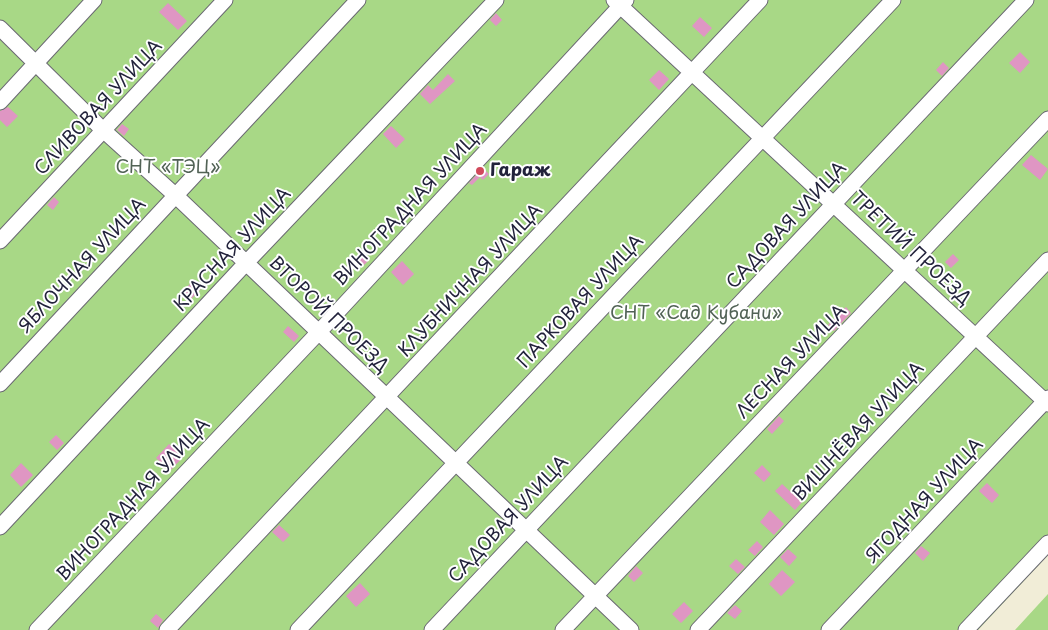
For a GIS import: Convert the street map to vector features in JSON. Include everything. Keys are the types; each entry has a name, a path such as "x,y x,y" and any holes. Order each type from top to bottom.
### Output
{"street":[{"path":"0,102 94,0"},
{"name":"СЛИВОВАЯ УЛИЦА","path":"0,241 225,0"},
{"name":"ЯБЛОЧНАЯ УЛИЦА","path":"0,384 358,0"},
{"name":"КРАСНАЯ УЛИЦА","path":"0,527 246,263 496,0"},
{"name":"КЛУБНИЧНАЯ УЛИЦА","path":"167,630 760,0"},
{"name":"ПАРКОВАЯ УЛИЦА","path":"298,630 893,0"},
{"name":"САДОВАЯ УЛИЦА","path":"432,630 1026,0"},
{"name":"ТРЕТИЙ ПРОЕЗД","path":"620,2 691,72 1047,401"},
{"name":"ВИНОГРАДНАЯ УЛИЦА","path":"37,630 318,332 620,2"},
{"name":"ВТОРОЙ ПРОЕЗД","path":"0,28 103,130 175,195 388,397 525,531 631,630"},
{"name":"ЛЕСНАЯ УЛИЦА","path":"563,630 1048,119"},
{"name":"ВИШНЁВАЯ УЛИЦА","path":"698,630 1048,260"},
{"name":"ЯГОДНАЯ УЛИЦА","path":"829,630 1047,401"},
{"path":"966,630 1048,543"}],"green space":[{"name":"СНТ «Сад Кубани»","path":"0,0 1048,0 1048,555 978,630 0,630"},
{"path":"1048,594 1048,630 1015,630"}],"building":[{"path":"168,3 187,21 178,30 159,12"},
{"path":"496,13 502,20 496,26 490,20"},
{"path":"700,17 712,28 704,37 692,26"},
{"path":"1020,52 1030,62 1020,73 1009,63"},
{"path":"943,62 949,68 942,76 936,70"},
{"path":"659,70 669,79 659,90 649,80"},
{"path":"448,74 455,81 430,104 420,94 428,85 433,90"},
{"path":"8,107 18,116 7,127 0,120 0,111"},
{"path":"122,124 129,129 124,136 117,130"},
{"path":"391,126 405,139 396,148 383,134"},
{"path":"1031,155 1048,169 1040,180 1022,165"},
{"path":"483,168 489,174 483,180 480,177 472,185 469,183 465,187"},
{"path":"54,197 59,202 53,210 47,205"},
{"path":"360,253 368,261 362,267 354,259"},
{"path":"953,254 959,260 951,268 945,262"},
{"path":"402,261 414,274 403,285 391,272"},
{"path":"193,281 201,289 190,300 182,292"},
{"path":"846,307 851,313 834,331 828,325"},
{"path":"288,326 299,336 294,342 283,332"},
{"path":"779,416 784,421 772,434 767,429"},
{"path":"56,435 64,443 57,450 49,442"},
{"path":"169,444 183,457 170,471 156,458"},
{"path":"21,463 33,475 21,487 10,475"},
{"path":"762,465 771,474 764,482 754,473"},
{"path":"987,483 999,495 992,503 979,491"},
{"path":"782,484 802,502 795,510 775,491"},
{"path":"770,510 784,524 774,535 760,522"},
{"path":"279,525 290,535 283,542 272,532"},
{"path":"757,541 763,547 755,556 748,550"},
{"path":"921,546 930,553 923,561 915,553"},
{"path":"788,549 797,557 789,566 780,557"},
{"path":"736,559 745,567 738,574 729,566"},
{"path":"636,566 643,573 634,582 628,576"},
{"path":"782,570 795,582 781,596 769,584"},
{"path":"360,583 370,594 356,607 346,596"},
{"path":"684,602 693,611 681,623 672,614"},
{"path":"735,605 742,611 735,619 727,613"},
{"path":"156,614 163,620 158,628 150,621"}],"place":[{"name":"Гараж","path":"480,171"}],"park label":[{"name":"СНТ «ТЭЦ»","path":"168,168"}]}
